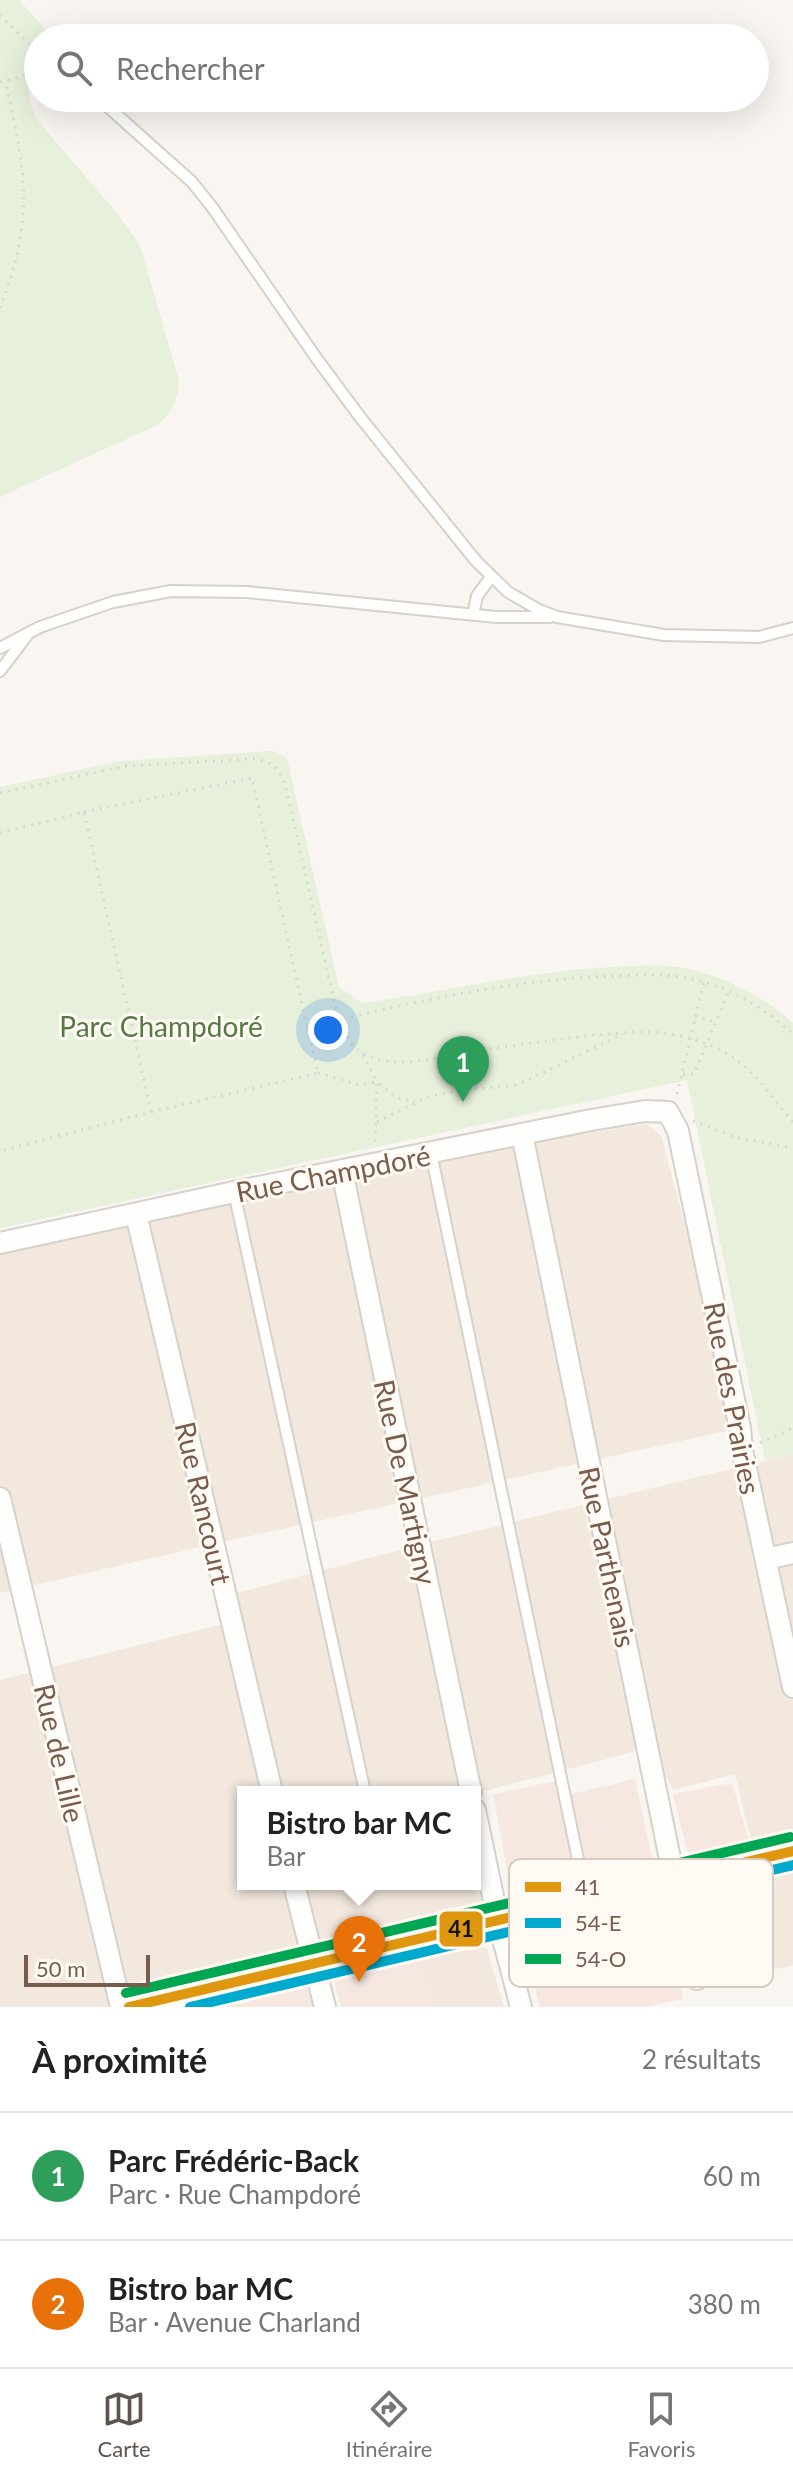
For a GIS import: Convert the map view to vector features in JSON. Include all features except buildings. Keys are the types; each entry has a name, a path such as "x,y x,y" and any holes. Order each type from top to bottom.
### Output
{"street":[{"name":"Rue Champdoré","path":"0,1243 234,1192 672,1104"},
{"name":"Rue des Prairies","path":"672,1104 793,1687"},
{"name":"Rue Parthenais","path":"522,1134 670,1859"},
{"name":"Rue De Martigny","path":"342,1171 470,1786"},
{"name":"Rue Rancourt","path":"136,1214 271,1786"},
{"name":"Rue de Lille","path":"0,1498 121,2007"},
{"path":"766,1559 793,1553"},
{"path":"481,1839 509,1962"},
{"path":"758,1859 793,1851"},
{"path":"295,1890 325,2007"},
{"path":"129,2007 509,1918"},
{"path":"516,1987 521,2007"}],"lane":[{"path":"114,112 192,182 325,371 476,561 518,599 557,617"},
{"path":"473,615 477,596 491,577"},
{"path":"0,648 28,633 113,602 171,591 247,592 473,615 557,617 664,635 759,637 793,628"},
{"path":"0,671 28,633"},
{"path":"431,1153 577,1859"},
{"path":"234,1192 364,1786"}],"path":[{"path":"0,15 24,39"},
{"path":"0,308 21,239 25,208 21,153 2,82 24,76"},
{"path":"0,793 125,766 251,759 270,762 281,773 285,784 340,1019 377,1082 397,1098 419,1101"},
{"path":"0,833 84,812 252,778 318,1073"},
{"path":"84,812 151,1112"},
{"path":"307,1027 445,996 553,979 655,975 704,982 729,991 772,1016 793,1034"},
{"path":"704,982 672,1104 738,1138 793,1148"},
{"path":"682,1073 694,1074 729,991"},
{"path":"695,1016 715,1023"},
{"path":"377,1122 419,1101 463,1090 517,1085 626,1032"},
{"path":"361,1052 397,1062 551,1040 652,1032 706,1044 742,1062 793,1122"},
{"path":"0,1151 318,1073 359,1085 377,1082"},
{"path":"373,1165 377,1082"},
{"path":"742,1450 793,1428"}],"shaded area":[{"path":"647,1124 661,1136 740,1428 0,1593 0,1237 373,1165"},
{"path":"793,1454 793,1830 751,1840 735,1774 673,1790 651,1747 481,1792 482,1905 423,1935 129,2007 0,2007 0,1680 239,1620 226,1596 419,1545"},
{"path":"635,1779 652,1859 582,1859 568,1795"},
{"path":"556,1781 573,1859 509,1859 509,1881 493,1794"},
{"path":"732,1783 749,1842 697,1854 689,1853 673,1794"},
{"path":"793,1868 793,1965 773,1970 773,1873"},
{"path":"477,1943 487,1949 504,2007 433,2007 420,1957"},
{"path":"420,1957 433,2007 341,2007 335,1985 339,1977"},
{"path":"305,1981 313,2007 203,2007"},
{"path":"535,1987 680,1987 683,1999 644,2007 540,2007"}],"green space":[{"path":"0,0 19,0 40,24 24,24 24,112 34,112 38,121 116,212 140,245 179,381 173,406 157,425 0,497"},
{"name":"Parc Champdoré","path":"273,751 287,758 339,987 362,1003 580,969 662,966 694,970 725,980 754,995 793,1023 793,1454 765,1460 687,1080 0,1228 0,787 121,761"}],"transit line":[{"name":"54-O","path":"696,1859 790,1837"},
{"name":"41","path":"759,1859 793,1851"},
{"name":"54-E","path":"773,1870 793,1865"},
{"name":"54-O","path":"126,1993 509,1903"},
{"name":"41","path":"129,2007 509,1918"},
{"name":"54-E","path":"190,2007 509,1932"}],"place":[{"name":"Parc Frédéric-Back","path":"463,1102"},
{"name":"Bistro bar MC","path":"359,1982"}]}
